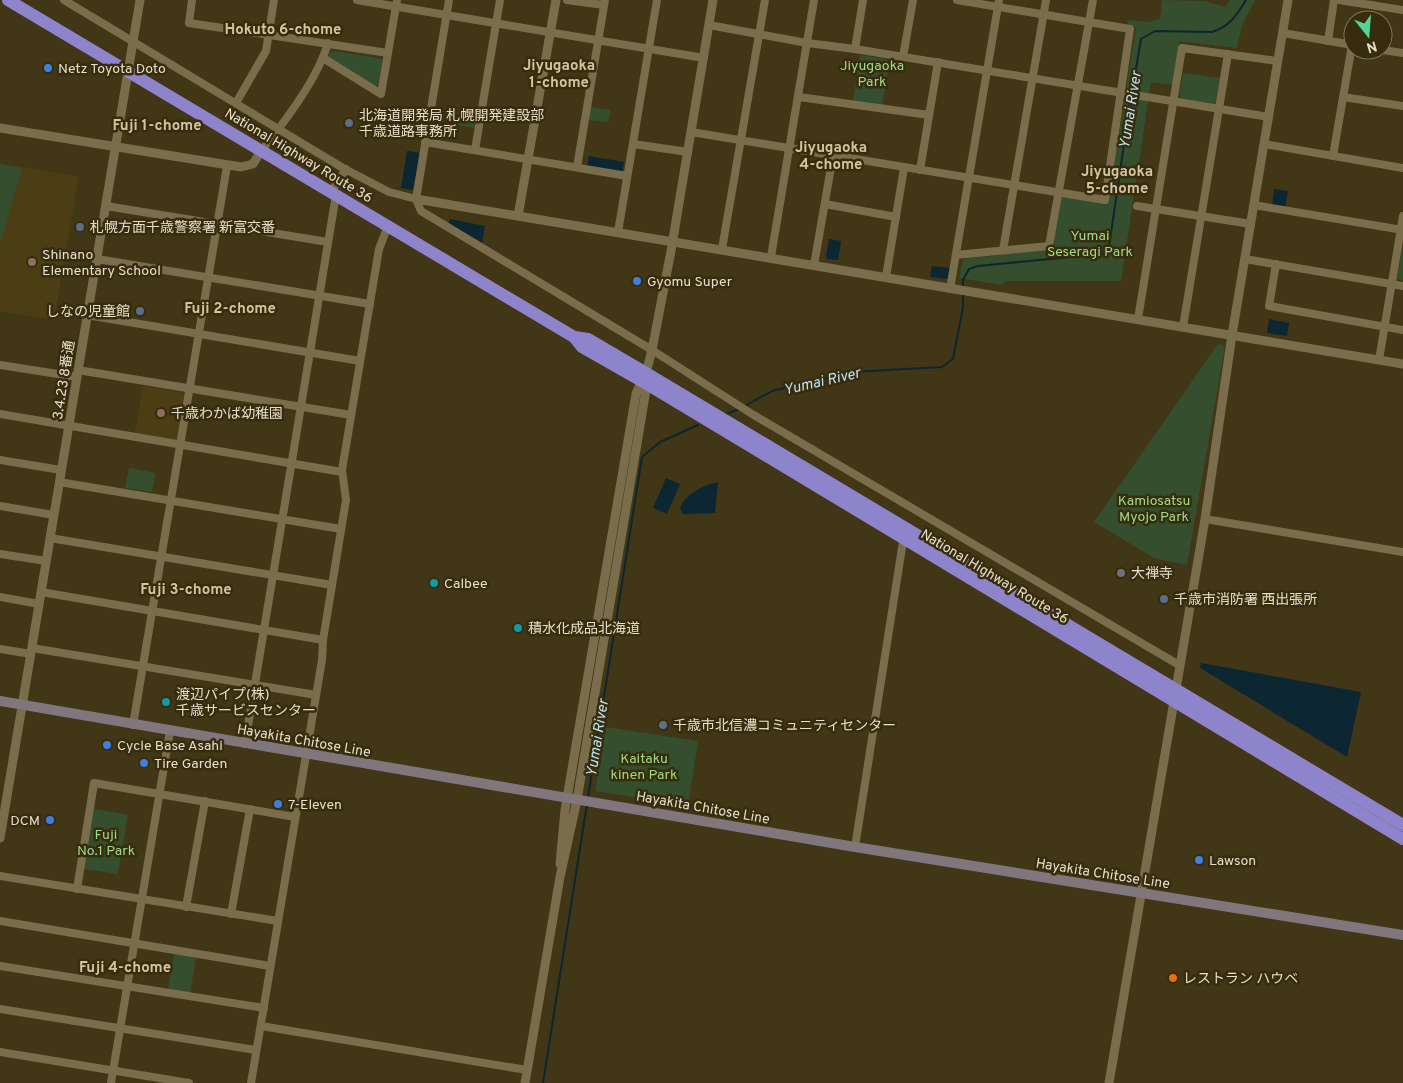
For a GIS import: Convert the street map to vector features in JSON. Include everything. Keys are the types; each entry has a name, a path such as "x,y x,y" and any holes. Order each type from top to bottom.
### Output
{"highway":[{"name":"National Highway Route 36","path":"8,0 574,337 588,339 645,379 1174,695 1403,839"},
{"name":"National Highway Route 36","path":"1174,695 1403,825"}],"main road":[{"name":"Hayakita Chitose Line","path":"0,701 855,847 1403,935"}],"street":[{"path":"64,0 134,40 346,169 389,192 416,199 1403,364"},
{"name":"3.4.23 8番通","path":"0,838 140,0"},
{"path":"192,0 188,22 388,53"},
{"path":"236,103 266,51 274,0"},
{"path":"358,0 396,3 447,16 704,58"},
{"path":"449,0 416,199 421,211 652,350 729,401 1179,666"},
{"path":"475,150 500,0"},
{"path":"518,216 556,0"},
{"path":"567,0 604,3 577,167"},
{"path":"618,232 657,0"},
{"path":"525,1083 560,877 560,845 580,800 645,379 673,242 713,0"},
{"path":"722,249 765,0"},
{"path":"771,257 814,0"},
{"path":"855,49 863,0"},
{"path":"903,57 913,0"},
{"path":"691,132 1105,200 1130,29 1043,15 998,4 957,0"},
{"path":"1003,250 1046,0"},
{"path":"956,255 1049,246 1076,86 1093,0"},
{"path":"1109,1083 1205,519 1232,335 1288,0"},
{"path":"1328,41 1334,0"},
{"path":"1339,0 1403,10"},
{"path":"324,58 381,94 396,3"},
{"path":"953,290 956,255 998,4"},
{"path":"709,25 807,43 938,62 1268,117"},
{"path":"1283,33 1343,44"},
{"path":"0,128 227,166 250,166 279,129 324,58 328,43"},
{"path":"1138,319 1182,48 1278,61"},
{"path":"1183,327 1228,54"},
{"path":"1333,156 1349,60"},
{"path":"920,170 938,62"},
{"path":"798,97 929,115"},
{"path":"1343,97 1403,106"},
{"path":"425,142 627,176"},
{"path":"633,144 688,152"},
{"path":"1264,144 1403,168"},
{"path":"814,265 833,156"},
{"path":"133,725 227,166"},
{"path":"886,278 904,168"},
{"path":"245,744 328,242 333,193 346,169"},
{"path":"825,204 896,217"},
{"path":"1254,205 1402,230"},
{"path":"106,206 328,242"},
{"path":"1137,206 1250,224"},
{"path":"1379,360 1403,216"},
{"path":"251,1083 316,695 346,500 342,472 351,415 379,250 388,226"},
{"path":"97,259 370,304"},
{"path":"1245,259 1403,286"},
{"path":"1276,264 1269,306 1403,330"},
{"path":"87,315 360,361"},
{"path":"0,364 190,389 351,415"},
{"path":"0,414 342,472"},
{"path":"0,460 61,470"},
{"path":"59,482 341,529"},
{"path":"0,506 54,515"},
{"path":"1205,519 1403,552"},
{"path":"855,847 906,534"},
{"path":"50,538 332,585"},
{"path":"0,554 46,561"},
{"path":"41,592 323,640"},
{"path":"0,598 39,604"},
{"path":"0,649 31,651 143,666 316,695"},
{"path":"111,1083 170,731"},
{"path":"77,889 94,783 295,817"},
{"path":"186,907 204,802"},
{"path":"231,914 250,810"},
{"path":"0,876 278,921"},
{"path":"0,921 270,966"},
{"path":"0,966 264,1008"},
{"path":"0,1009 120,1030 256,1050"},
{"path":"260,1026 527,1070"},
{"path":"0,1052 113,1071 159,1081 190,1083"}],"shaded area":[{"name":"Shinano Elementary School","path":"0,163 79,177 54,320 0,311"},
{"name":"千歳わかば幼稚園","path":"143,386 187,393 179,441 135,434"}],"green space":[{"name":"Yumai Seseragi Park","path":"1162,0 1205,1 1225,7 1230,0 1255,0 1242,25 1237,48 1179,41 1173,85 1151,82 1121,281 1006,281 1002,285 959,278 963,259 1052,249 1062,197 1108,203 1136,27 1128,25 1128,20 1150,22 1160,18"},
{"path":"334,51 383,59 378,84 376,86 328,58 330,52"},
{"name":"Jiyugaoka Park","path":"860,55 890,60 882,106 853,101"},
{"path":"1183,73 1220,78 1215,105 1179,100"},
{"path":"590,107 611,110 608,122 588,120"},
{"path":"458,113 476,116 474,128 456,125"},
{"path":"0,164 22,168 0,245"},
{"path":"1403,244 1403,280 1397,279"},
{"name":"Kamiosatsu Myojo Park","path":"1218,344 1225,346 1187,565 1154,558 1094,522"},
{"path":"129,468 156,473 152,492 125,488"},
{"name":"Kaitaku kinen Park","path":"605,727 698,741 688,806 595,791"},
{"name":"Fuji No.1 Park","path":"94,809 128,815 118,874 84,869"},
{"path":"174,954 196,957 190,994 168,990"}],"water":[{"path":"407,151 420,153 413,190 401,188"},
{"path":"589,156 624,162 622,173 587,167"},
{"path":"1274,189 1288,191 1285,209 1272,207"},
{"path":"450,219 485,226 482,243 449,224"},
{"path":"829,239 841,241 838,260 827,259"},
{"path":"932,266 950,268 948,279 930,277"},
{"path":"1269,319 1289,323 1287,336 1267,333"},
{"path":"666,478 680,484 667,514 653,508"},
{"path":"718,482 715,513 683,514 680,508 686,498 707,485"},
{"path":"1201,663 1361,692 1347,757 1200,668"}],"waterway":[{"name":"Yumai River","path":"1132,92 1141,39 1155,31 1212,32 1218,30 1232,20 1246,0"},
{"name":"Yumai River","path":"963,286 963,280 969,269 978,266 1102,254 1109,247 1131,96"},
{"name":"Yumai River","path":"745,406 772,391 852,372 942,367 953,359 963,307 963,294"},
{"name":"Yumai River","path":"726,414 739,409"},
{"name":"Yumai River","path":"588,797 642,457 660,442 698,425"},
{"name":"Yumai River","path":"543,1083 587,804"}],"place":[{"name":"Netz Toyota Doto","path":"48,68"},
{"name":"北海道開発局 札幌開発建設部 千歳道路事務所","path":"349,123"},
{"name":"札幌方面千歳警察署 新富交番","path":"80,227"},
{"name":"Shinano Elementary School","path":"32,262"},
{"name":"Gyomu Super","path":"637,281"},
{"name":"しなの児童館","path":"140,311"},
{"name":"千歳わかば幼稚園","path":"161,413"},
{"name":"大禅寺","path":"1121,573"},
{"name":"Calbee","path":"434,583"},
{"name":"千歳市消防署 西出張所","path":"1164,599"},
{"name":"積水化成品北海道","path":"518,628"},
{"name":"渡辺パイプ(株) 千歳サービスセンター","path":"166,702"},
{"name":"千歳市北信濃コミュニティセンター","path":"663,725"},
{"name":"Cycle Base Asahi","path":"107,745"},
{"name":"Tire Garden","path":"144,763"},
{"name":"7-Eleven","path":"278,804"},
{"name":"DCM","path":"50,820"},
{"name":"Lawson","path":"1199,860"},
{"name":"レストラン ハウベ","path":"1173,978"}],"district":[{"name":"Hokuto 6-chome","path":"283,29"},
{"name":"Jiyugaoka 1-chome","path":"559,74"},
{"name":"Fuji 1-chome","path":"157,125"},
{"name":"Jiyugaoka 4-chome","path":"831,156"},
{"name":"Jiyugaoka 5-chome","path":"1117,180"},
{"name":"Fuji 2-chome","path":"230,308"},
{"name":"Fuji 3-chome","path":"186,589"},
{"name":"Fuji 4-chome","path":"125,967"}]}
